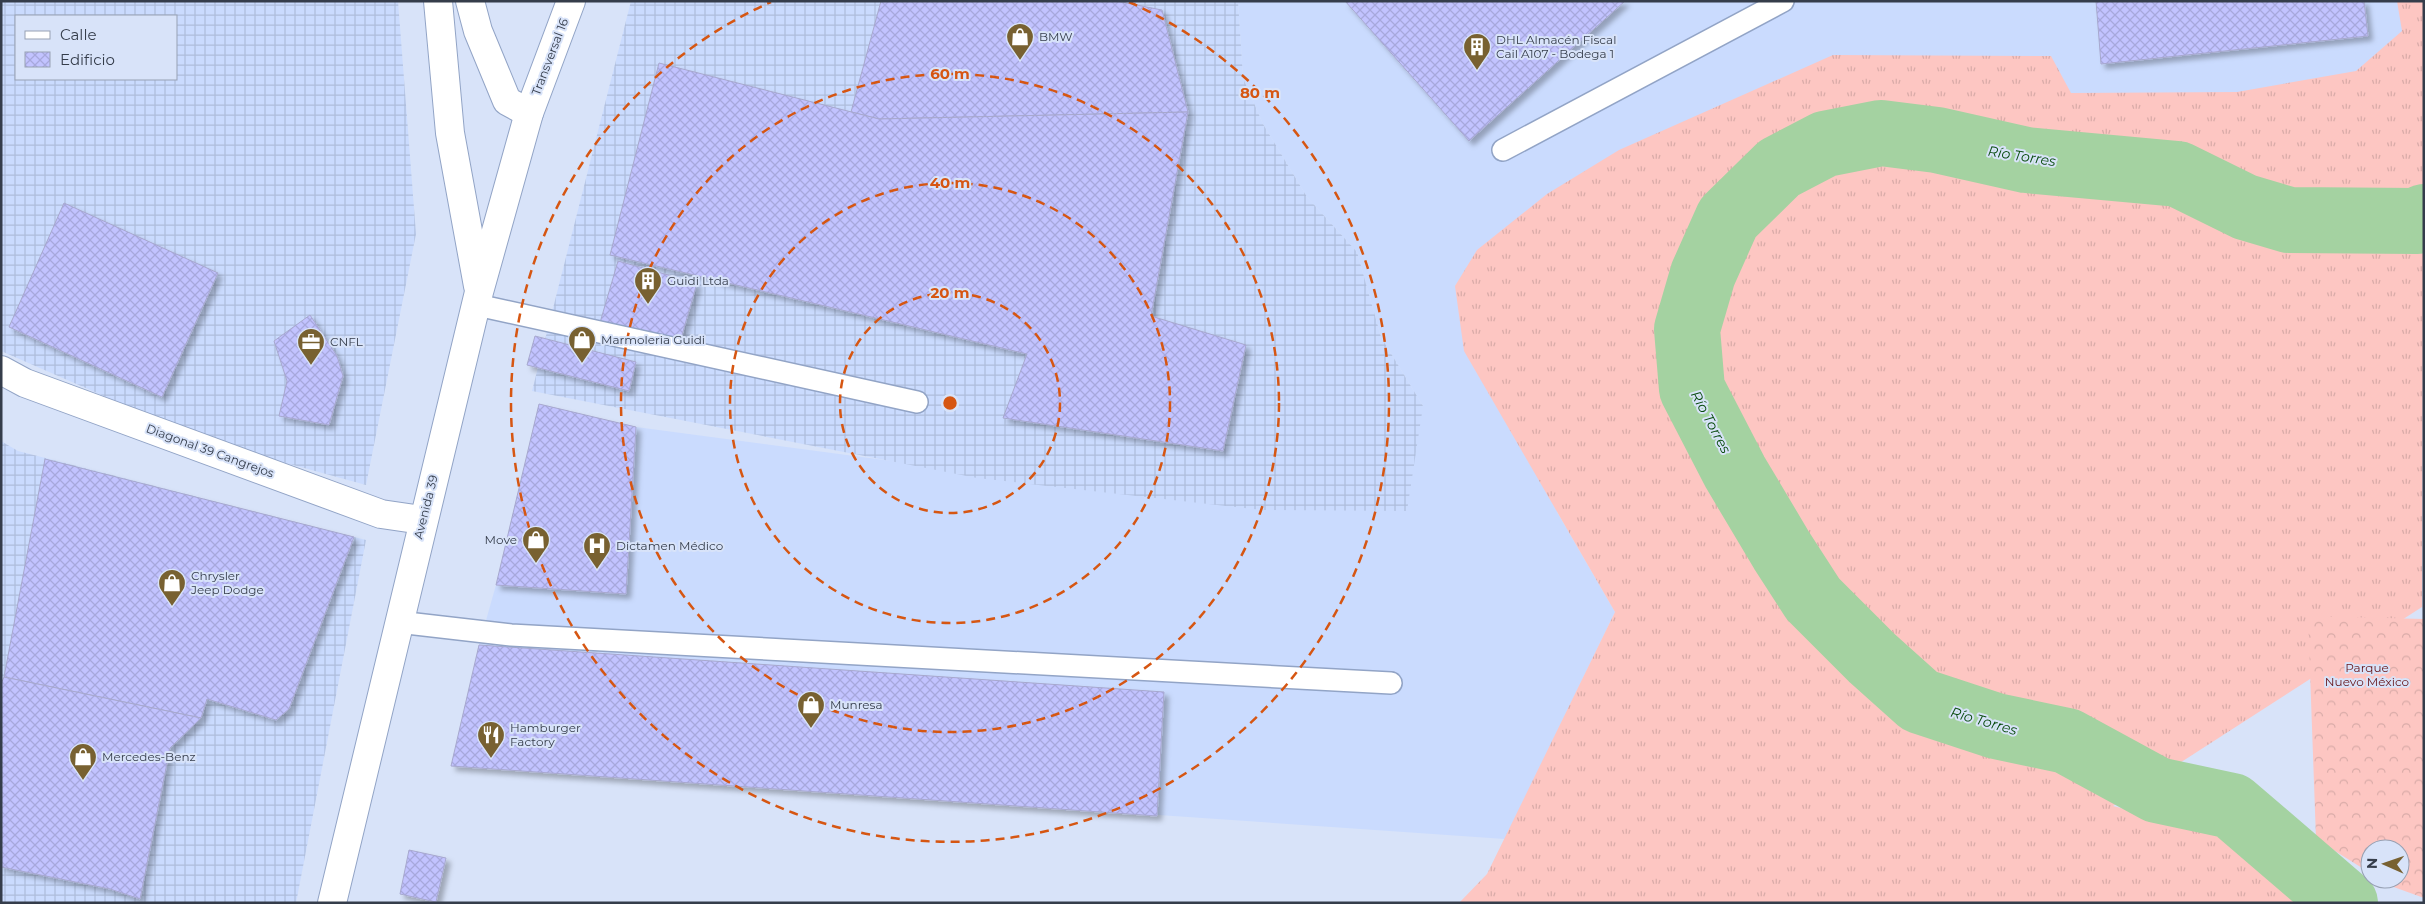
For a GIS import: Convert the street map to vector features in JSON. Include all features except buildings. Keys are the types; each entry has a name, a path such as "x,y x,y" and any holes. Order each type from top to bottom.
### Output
{"main road":[{"path":"438,1 450,133 478,298"},
{"path":"470,1 478,31 507,101 529,113"},
{"name":"Transversal 16","path":"529,113 572,1"},
{"name":"Avenida 39","path":"332,903 422,520 478,298 529,113"},
{"name":"Diagonal 39 Cangrejos","path":"1,370 25,383 380,514 422,520"}],"lane":[{"path":"1503,150 1783,1"},
{"path":"478,298 917,402"},
{"path":"398,622 520,635 1391,684"}],"shaded area":[{"path":"1,1 398,1 416,234 366,485 209,442 1,351"},
{"path":"631,1 1238,1 1243,78 1263,124 1307,197 1357,252 1381,337 1423,406 1407,511 1262,510 977,478 532,391"},
{"path":"1238,1 2424,1 2424,160 1557,512 1615,612 1505,839 451,766 539,404 636,427 1262,510 1423,406 1381,337 1357,252 1307,197 1263,124 1243,78"},
{"path":"1,441 18,451 366,540 296,903 1,903"}],"green space":[{"path":"2397,1 2424,1 2422,607 2113,806 2231,836 2296,903 1459,903 1487,874 1615,612 1464,351 1455,286 1477,250 1547,194 1619,150 1833,55 2051,56 2071,93 2237,92 2356,71 2402,31"},
{"name":"Parque Nuevo México","path":"2308,616 2424,619 2424,898 2399,889 2410,889 2410,839 2360,839 2360,867 2316,839"}],"waterway":[{"name":"Río Torres","path":"2345,903 2232,806 2157,790 2067,741 1996,726 1920,701 1872,658 1813,599 1782,551 1735,472 1692,389 1687,329 1703,274 1728,218 1779,168 1825,144 1881,133 1937,140 2026,160 2178,174 2245,207 2289,220 2417,221 2424,217"}],"place":[{"name":"BMW","path":"1020,61"},
{"name":"DHL Almacén Fiscal Cail A107 - Bodega 1","path":"1477,71"},
{"name":"Guidi Ltda","path":"648,305"},
{"name":"Marmoleria Guidi","path":"582,364"},
{"name":"CNFL","path":"311,366"},
{"name":"Move","path":"536,564"},
{"name":"Dictamen Médico","path":"597,570"},
{"name":"Chrysler Jeep Dodge","path":"172,607"},
{"name":"Munresa","path":"811,729"},
{"name":"Hamburger Factory","path":"491,759"},
{"name":"Mercedes-Benz","path":"83,781"}]}
